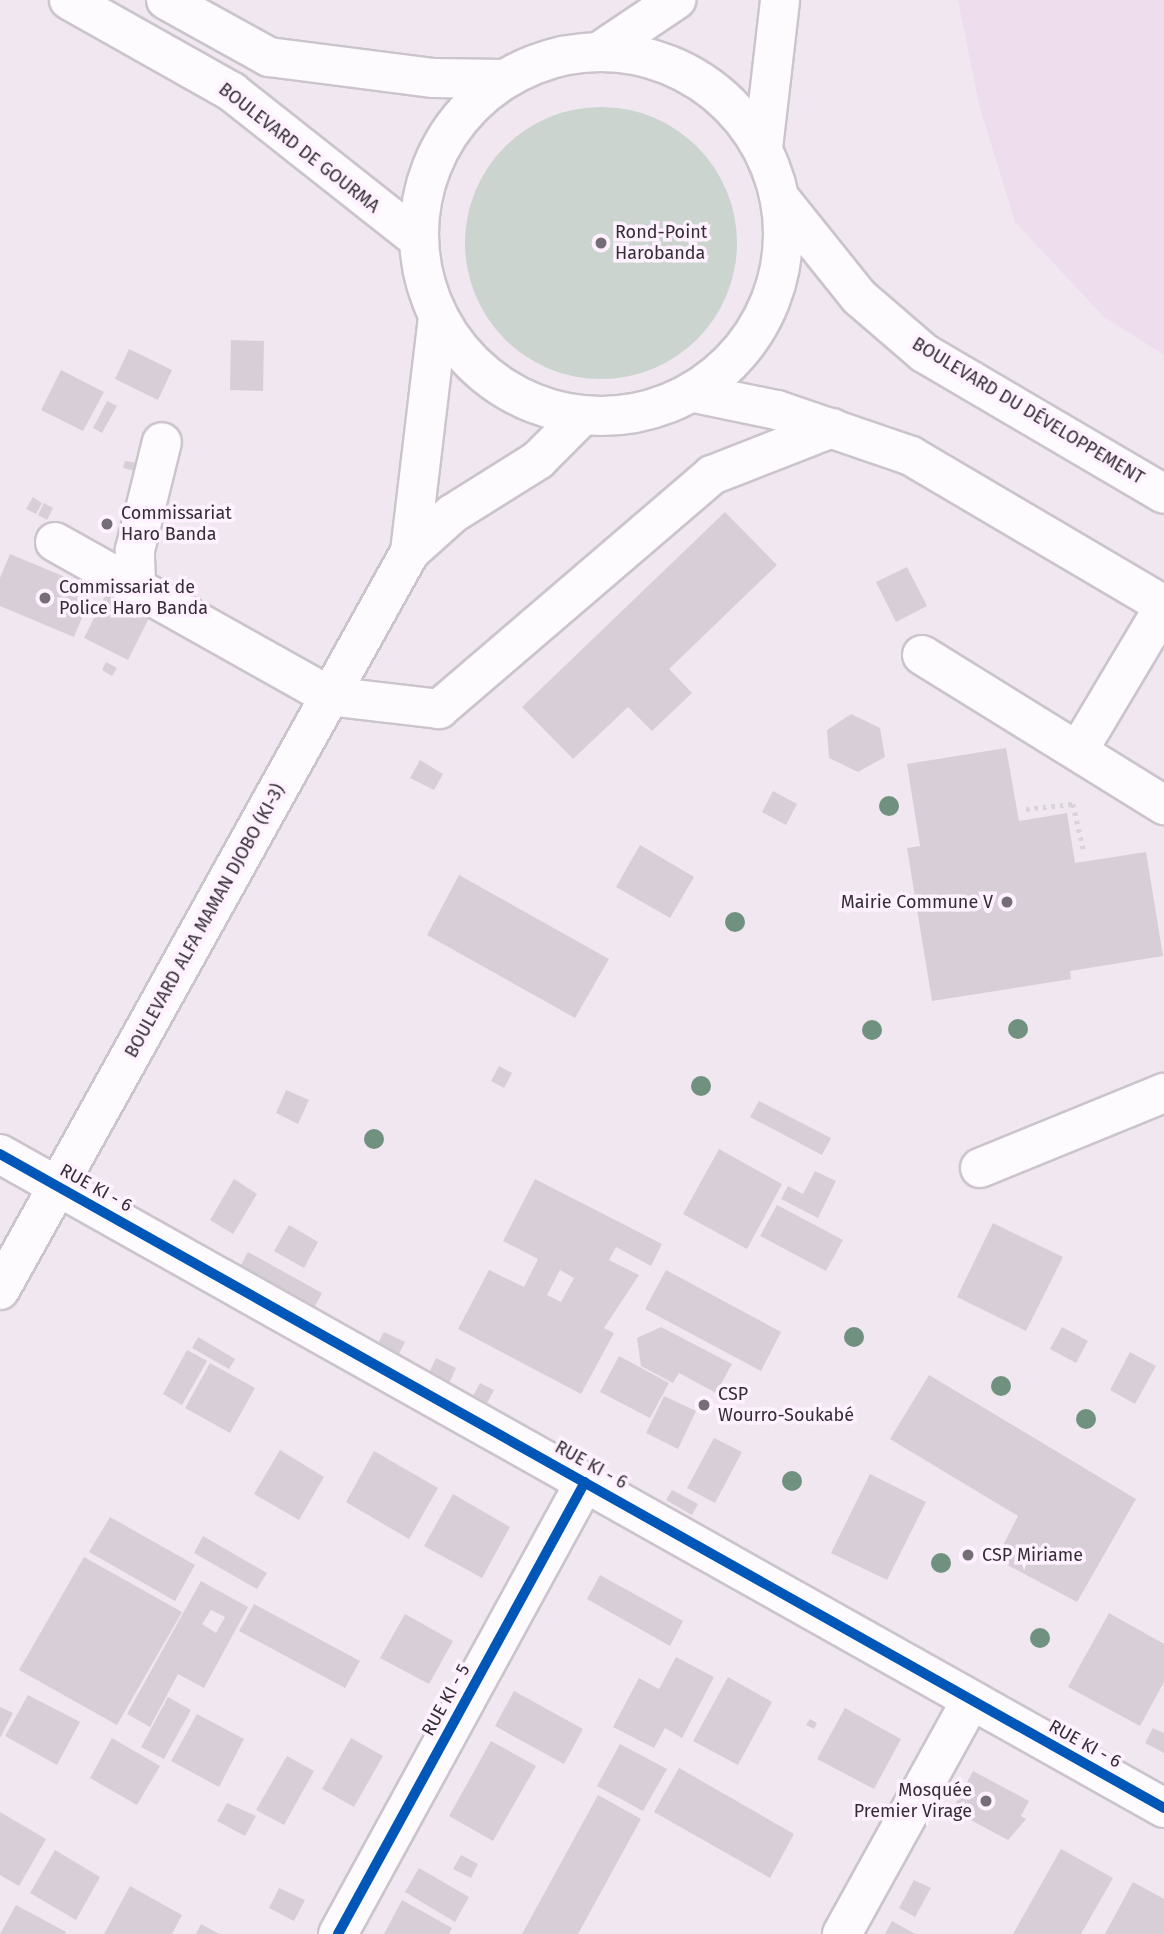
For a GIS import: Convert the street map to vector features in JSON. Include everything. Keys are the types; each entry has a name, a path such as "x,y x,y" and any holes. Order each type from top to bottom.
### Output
{"main road":[{"name":"BOULEVARD DE GOURMA","path":"69,0 232,92 417,239"},
{"path":"166,0 268,57 434,78 503,79"},
{"path":"600,51 676,0"},
{"path":"763,148 780,0"},
{"path":"600,51 665,63 722,97 763,148 782,201 783,258 768,311 737,358 694,393 639,414 582,416 524,400 474,366 438,317 417,239 422,191 439,147 466,110 503,79 549,58 600,51"},
{"name":"BOULEVARD DU DÉVELOPPEMENT","path":"782,201 859,297 925,353 1164,494"},
{"name":"BOULEVARD ALFA MAMAN DJOBO (KI-3)","path":"410,552 438,317"},
{"path":"694,393 832,428 911,456 1164,606 1078,751"},
{"name":"BOULEVARD ALFA MAMAN DJOBO (KI-3)","path":"0,1290 410,552 462,507 538,460 582,416"},
{"path":"55,542 329,696 439,709 712,475 832,428"},
{"path":"136,586 135,550 162,442"},
{"path":"922,654 1164,805"},
{"path":"980,1168 1164,1093"},
{"name":"RUE KI - 6","path":"0,1154 1164,1808"},
{"name":"RUE KI - 5","path":"338,1934 585,1482"},
{"path":"842,1934 971,1700"}],"path":[{"path":"1026,809 1073,804 1084,852"}],"shaded area":[{"path":"958,0 1164,0 1164,355 1103,316 1015,222 979,104"},
{"name":"Rond-Point Harobanda","path":"601,107 628,109 653,117 677,130 697,147 714,167 727,191 735,216 735,270 727,295 714,319 697,339 677,356 653,369 628,377 601,379 574,377 549,369 525,356 505,339 488,319 475,295 467,270 465,243 467,216 475,191 488,167 505,147 525,130 549,117 574,109"}],"building":[{"path":"231,340 264,341 263,391 230,390"},
{"path":"129,349 172,370 158,400 115,379"},
{"path":"61,370 104,392 83,431 41,410"},
{"path":"107,401 117,406 102,433 93,428"},
{"path":"125,461 137,463 135,471 123,468"},
{"path":"33,497 42,503 36,514 26,509"},
{"path":"44,503 53,508 47,520 38,515"},
{"path":"725,512 777,565 669,669 692,693 652,731 628,707 573,759 522,707"},
{"name":"Commissariat de Police Haro Banda","path":"10,554 94,589 74,637 0,606 0,578"},
{"path":"907,567 927,606 896,622 876,582"},
{"path":"107,592 151,614 128,660 84,638"},
{"path":"106,662 117,668 112,676 102,670"},
{"path":"851,714 880,728 885,757 858,772 829,758 827,730"},
{"path":"1006,748 1019,821 1067,813 1075,863 1146,852 1163,956 1070,971 1071,979 932,1001 907,848 920,846 907,764"},
{"path":"420,760 443,774 434,790 410,778"},
{"path":"773,791 797,804 786,825 762,812"},
{"path":"640,845 694,877 670,918 616,887"},
{"path":"459,875 609,959 575,1018 427,935"},
{"path":"499,1066 512,1073 504,1088 491,1081"},
{"path":"286,1090 309,1100 298,1124 276,1113"},
{"path":"759,1101 831,1138 822,1155 750,1117"},
{"path":"719,1149 782,1184 747,1249 683,1214"},
{"path":"815,1171 836,1181 818,1218 781,1199 788,1186 803,1194"},
{"path":"234,1179 257,1194 233,1234 210,1220"},
{"path":"535,1179 662,1244 651,1266 616,1247 609,1260 639,1275 604,1328 614,1333 581,1394 458,1329 489,1270 524,1287 538,1259 503,1241","holes":["560,1270 574,1278 561,1302 547,1295"]},
{"path":"777,1205 843,1240 826,1271 760,1236"},
{"path":"993,1223 1063,1257 1026,1331 957,1297"},
{"path":"289,1225 318,1242 304,1268 274,1251"},
{"path":"248,1252 322,1293 310,1316 235,1276"},
{"path":"666,1270 781,1332 761,1371 645,1309"},
{"path":"661,1327 732,1364 716,1393 679,1373 673,1383 641,1366 637,1338"},
{"path":"1062,1327 1088,1341 1076,1363 1050,1349"},
{"path":"384,1332 405,1342 399,1354 378,1343"},
{"path":"198,1337 235,1359 229,1369 192,1348"},
{"path":"187,1350 207,1361 182,1405 163,1394"},
{"path":"1130,1352 1156,1366 1135,1404 1110,1390"},
{"path":"619,1356 669,1383 650,1418 600,1392"},
{"path":"436,1358 456,1368 447,1388 427,1377"},
{"path":"210,1363 255,1388 230,1433 185,1408"},
{"path":"929,1375 1136,1499 1077,1602 996,1559 1018,1516 890,1439"},
{"path":"480,1383 494,1390 487,1403 473,1396"},
{"path":"664,1396 696,1411 678,1449 646,1433"},
{"path":"714,1438 742,1452 715,1503 687,1488"},
{"path":"280,1450 324,1477 299,1520 254,1494"},
{"path":"374,1451 438,1488 409,1539 346,1502"},
{"path":"870,1474 926,1502 887,1580 831,1553"},
{"path":"672,1490 698,1504 692,1515 666,1500"},
{"path":"453,1494 510,1527 482,1578 424,1546"},
{"path":"110,1517 195,1565 175,1601 89,1552"},
{"path":"203,1536 267,1573 257,1589 194,1553"},
{"path":"84,1557 182,1612 117,1725 19,1670"},
{"path":"600,1575 683,1621 670,1646 587,1599"},
{"path":"201,1581 248,1607 204,1688 178,1674 150,1727 127,1714","holes":["211,1610 225,1617 216,1633 202,1624"]},
{"path":"254,1604 360,1661 345,1688 239,1631"},
{"path":"1109,1613 1164,1644 1164,1682 1140,1726 1068,1687"},
{"path":"405,1614 453,1641 429,1684 380,1658"},
{"path":"676,1657 714,1677 682,1738 665,1728 654,1748 613,1727 639,1678 659,1689"},
{"path":"728,1677 772,1702 738,1765 693,1741"},
{"path":"514,1691 583,1729 564,1764 495,1726"},
{"path":"28,1695 80,1722 57,1765 5,1736"},
{"path":"168,1697 191,1710 164,1759 141,1747"},
{"path":"0,1707 13,1713 0,1738"},
{"path":"845,1708 901,1739 874,1789 817,1759"},
{"path":"197,1714 244,1739 219,1787 171,1761"},
{"path":"810,1719 817,1723 814,1729 806,1725"},
{"path":"1153,1728 1164,1733 1164,1753 1145,1743"},
{"path":"112,1738 160,1766 137,1805 90,1778"},
{"path":"351,1738 383,1756 354,1807 322,1789"},
{"path":"491,1741 536,1766 493,1841 449,1816"},
{"path":"620,1744 667,1769 643,1811 597,1786"},
{"path":"287,1756 314,1771 284,1825 256,1810"},
{"path":"679,1768 794,1834 770,1878 654,1812"},
{"path":"973,1771 1029,1801 1021,1816 1026,1819 1008,1840 952,1810"},
{"path":"598,1795 641,1819 578,1934 522,1934"},
{"path":"227,1803 256,1816 245,1836 217,1821"},
{"path":"0,1812 46,1839 19,1886 0,1875"},
{"path":"1061,1849 1113,1878 1081,1934 1013,1934"},
{"path":"55,1850 100,1877 76,1920 30,1893"},
{"path":"461,1855 478,1864 471,1878 453,1869"},
{"path":"419,1868 469,1897 455,1922 405,1892"},
{"path":"914,1880 931,1888 915,1917 899,1908"},
{"path":"1133,1882 1164,1899 1164,1934 1105,1934"},
{"path":"130,1886 182,1915 172,1934 104,1934"},
{"path":"279,1888 305,1900 294,1921 269,1908"},
{"path":"402,1900 452,1928 449,1934 384,1934"},
{"path":"16,1905 66,1932 65,1934 0,1934"},
{"path":"892,1921 915,1934 885,1934"},
{"path":"201,1924 219,1934 196,1934"}],"cycle path":[{"path":"0,1154 1164,1808"},
{"path":"338,1934 585,1482"}],"place":[{"name":"Rond-Point Harobanda","path":"601,243"},
{"name":"Commissariat Haro Banda","path":"107,524"},
{"name":"Commissariat de Police Haro Banda","path":"45,598"},
{"name":"Mairie Commune V","path":"1007,902"},
{"name":"CSP Wourro-Soukabé","path":"704,1405"},
{"name":"CSP Miriame","path":"968,1555"},
{"name":"Mosquée Premier Virage","path":"986,1801"}]}
